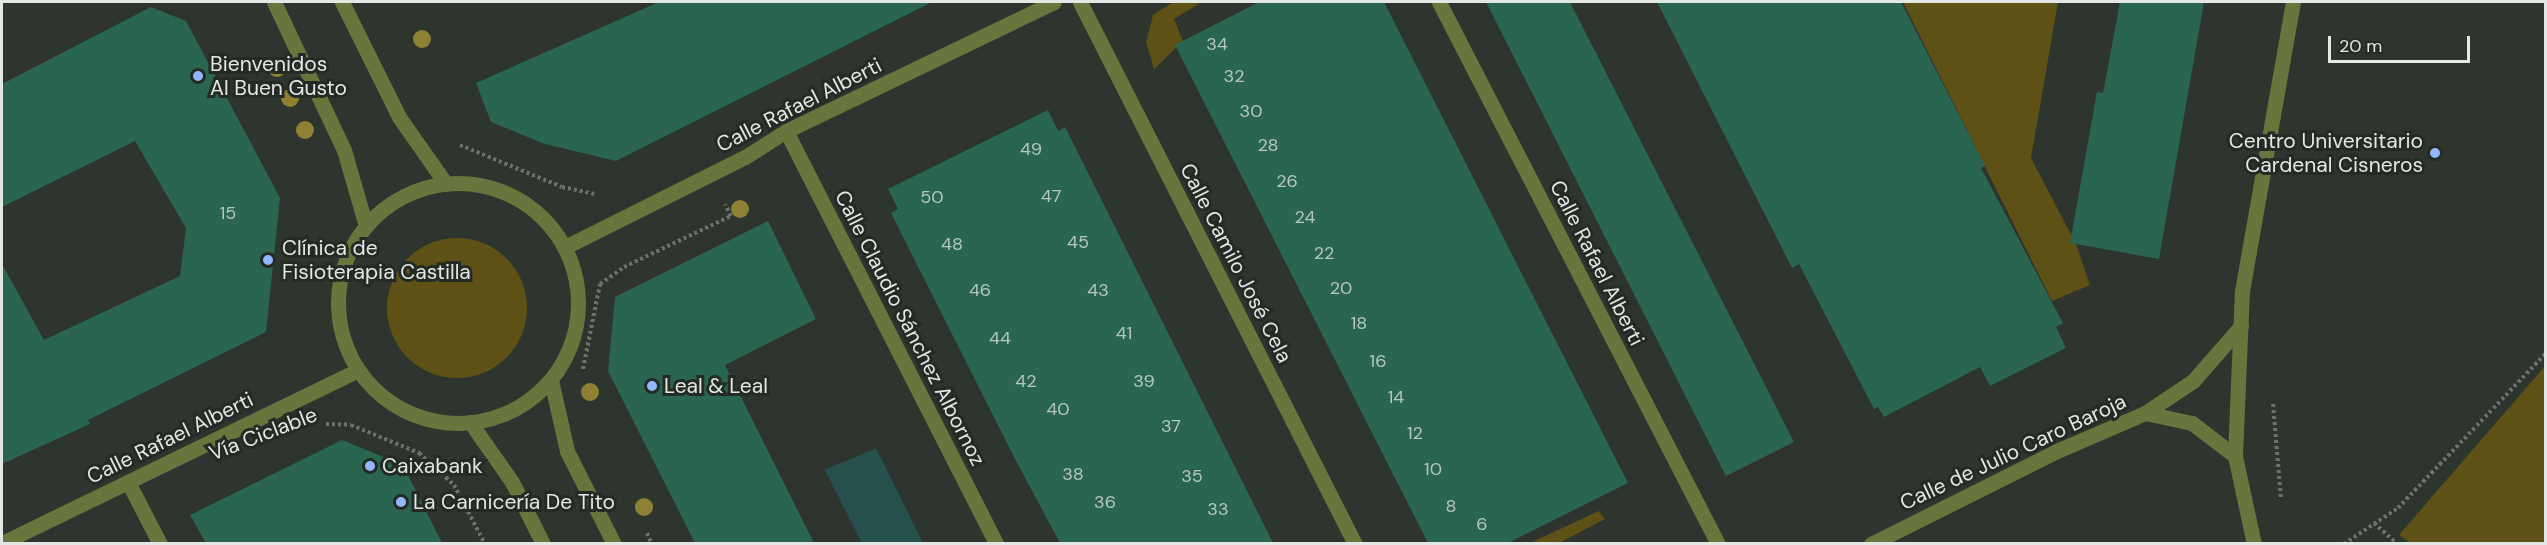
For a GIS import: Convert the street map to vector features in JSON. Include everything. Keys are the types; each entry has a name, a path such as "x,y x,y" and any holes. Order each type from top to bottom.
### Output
{"street":[{"path":"274,2 344,150 366,226"},
{"path":"342,2 399,117 446,183"},
{"name":"Calle Rafael Alberti","path":"565,247 711,174 786,131 1050,2"},
{"name":"Calle Camilo José Cela","path":"1080,2 1355,543"},
{"name":"Calle Rafael Alberti","path":"1438,2 1718,543"},
{"path":"2254,543 2235,456 2242,291 2293,2"},
{"name":"Calle Claudio Sánchez Albornoz","path":"786,131 996,543"},
{"path":"446,183 482,185 516,198 544,218 565,247 577,280 578,316 570,350 551,380 519,406 501,415 470,422 437,422 407,411 380,394 358,370 342,335 338,297 346,259 366,226 388,206 416,191 446,183"},
{"path":"2145,413 2193,381 2241,326"},
{"name":"Calle Rafael Alberti","path":"2,543 358,370"},
{"path":"551,380 567,451 614,543"},
{"name":"Calle de Julio Caro Baroja","path":"1871,543 2059,450 2145,413 2192,423 2235,456"},
{"path":"470,422 512,482 543,543"},
{"path":"128,482 160,543"}],"path":[{"path":"452,141 482,157 562,187 595,195 605,191"},
{"path":"582,374 595,324 600,284 624,267 731,216 711,174"},
{"path":"2344,543 2398,508 2546,353"},
{"path":"2272,396 2282,510"},
{"name":"Vía Ciclable","path":"315,428 324,424 351,425 419,453 454,485 485,543"},
{"path":"642,522 652,543"},
{"path":"2374,523 2397,543"}],"shaded area":[{"path":"1173,2 1202,2 1174,19 1183,41 1154,69 1146,42 1153,15"},
{"path":"1903,2 2058,2 2031,158 2076,244 2090,285 2052,301"},
{"path":"457,238 484,243 506,259 522,281 527,308 522,335 506,357 484,373 457,378 430,373 408,357 392,335 387,308 392,281 408,259 430,243"},
{"path":"2545,366 2545,543 2410,543 2399,535"},
{"path":"1599,511 1605,519 1559,543 1530,543"}],"water":[{"path":"876,448 923,543 862,543 825,470"}],"building":[{"path":"659,2 932,2 616,161 545,144 491,122 476,83"},
{"path":"1259,2 1384,2 1628,483 1508,543 1428,543 1175,45"},
{"path":"1486,2 1570,2 1794,442 1726,476"},
{"path":"1657,2 1901,2 1985,166 1981,168 2063,323 2056,327 2066,348 1990,386 1980,367 1884,417 1878,407 1874,409 1799,264 1792,268"},
{"path":"2120,2 2204,2 2159,259 2070,243 2097,92 2103,93"},
{"path":"151,7 186,21 280,198 266,332 88,420 90,424 2,464 2,264 44,340 180,276 186,228 135,141 2,207 2,84"},
{"path":"1048,110 1058,131 1065,127 1273,543 1060,543 1014,457 891,213 898,209 888,189"},
{"path":"768,221 816,319 725,365 814,543 695,543 608,371 615,297"},
{"path":"342,440 403,465 442,543 206,543 190,515"}],"place":[{"name":"Bienvenidos Al Buen Gusto","path":"198,76"},
{"name":"Centro Universitario Cardenal Cisneros","path":"2435,153"},
{"name":"Clínica de Fisioterapia Castilla","path":"268,260"},
{"name":"Leal & Leal","path":"652,386"},
{"name":"Caixabank","path":"370,466"},
{"name":"La Carnicería De Tito","path":"401,502"}]}
